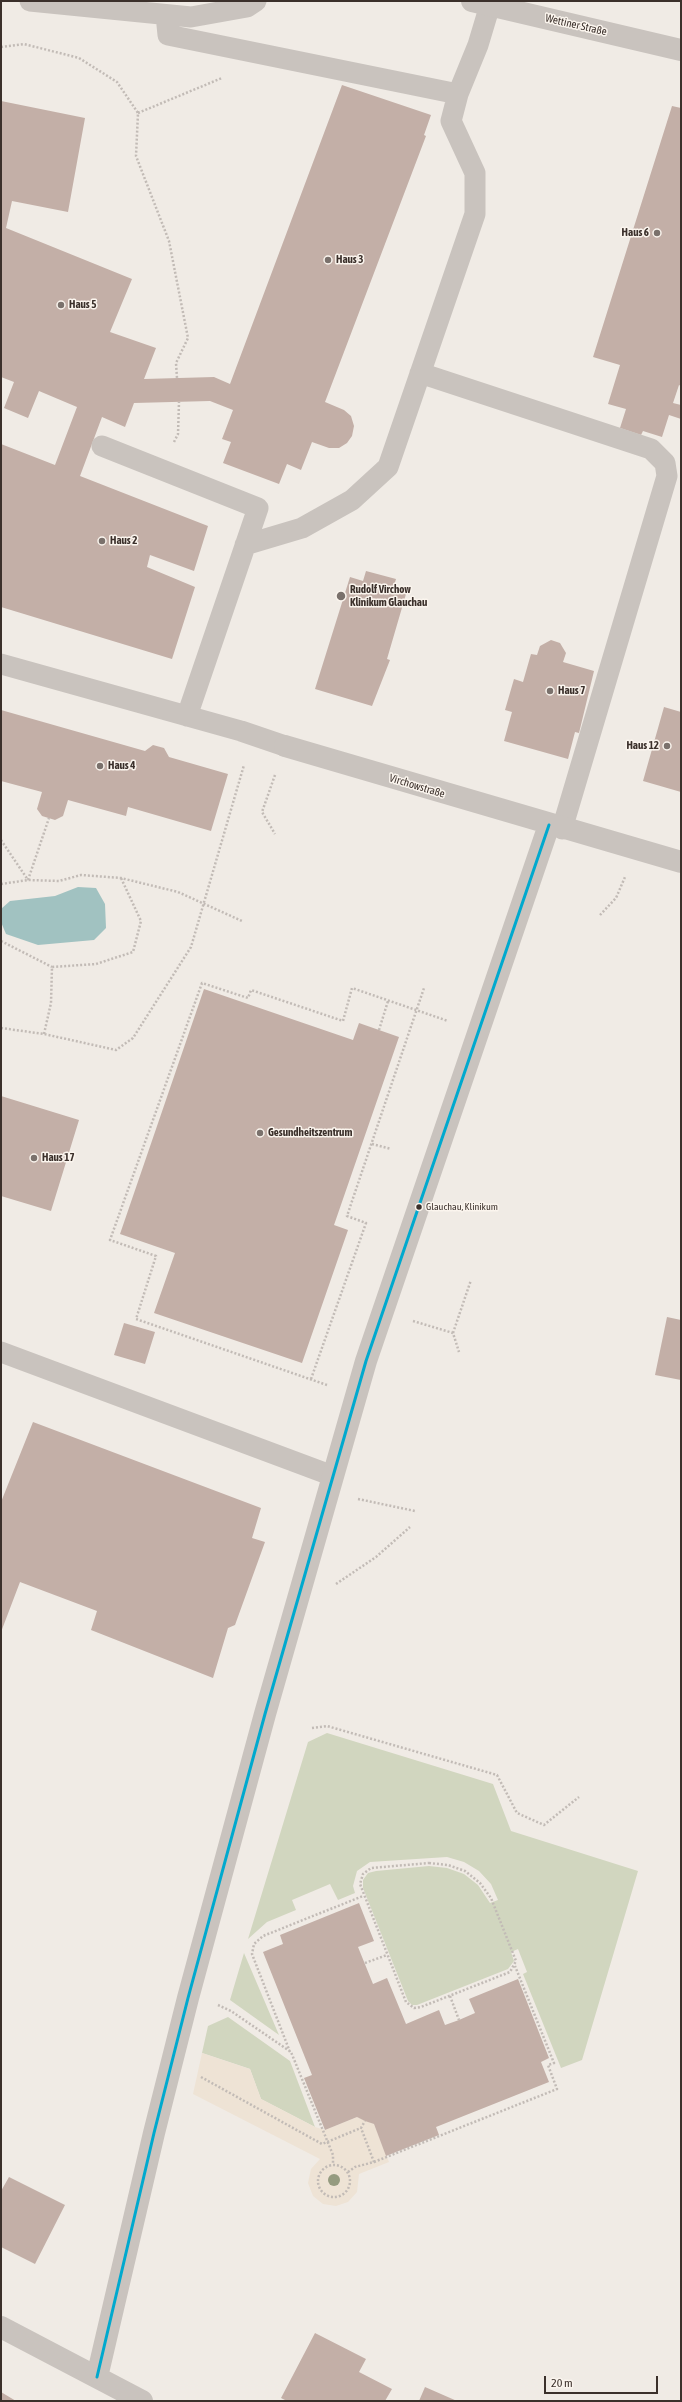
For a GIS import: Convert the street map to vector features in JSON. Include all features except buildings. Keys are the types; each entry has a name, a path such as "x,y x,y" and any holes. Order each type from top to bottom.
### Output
{"street":[{"name":"Wettiner Straße","path":"481,3 681,50"},
{"name":"Virchowstraße","path":"285,746 556,827 681,862"},
{"path":"98,2377 154,2133 188,1998 294,1612 356,1395 382,1312 479,1031 556,827"},
{"path":"1,2327 142,2401"}],"lane":[{"path":"30,1 191,17 247,7 256,1"},
{"path":"246,545 302,528 352,500 388,467 475,214 475,173 451,121 458,94 478,45 481,3"},
{"path":"166,15 168,35 458,94"},
{"path":"420,372 651,449 665,463 668,476 556,827"},
{"path":"102,446 258,508 187,716"},
{"path":"1,664 187,716 285,746"},
{"path":"1,1352 330,1484"}],"path":[{"path":"1,47 24,44 79,58 117,82 138,113 136,156 169,241 188,338 176,363 177,378"},
{"path":"138,113 230,75"},
{"path":"164,471 178,434 179,402"},
{"path":"276,834 262,812 285,746"},
{"path":"1,1028 44,1034 116,1050 133,1038 191,947 245,763"},
{"path":"28,880 48,818"},
{"path":"1,840 28,880"},
{"path":"600,915 616,898 636,850"},
{"path":"1,884 28,880 59,881 81,875 121,878 178,892 203,902 242,921"},
{"path":"1,941 52,967 96,964 133,952 141,921 121,878"},
{"path":"44,1034 51,1003 52,967"},
{"path":"356,1395 136,1319 156,1256 110,1240 202,983 248,998 251,990 343,1021 352,988 479,1031"},
{"path":"311,1380 366,1223 347,1216 424,988"},
{"path":"379,1030 388,1001"},
{"path":"372,1144 391,1149"},
{"path":"458,1352 453,1333 471,1280"},
{"path":"382,1312 453,1333"},
{"path":"330,1484 415,1511"},
{"path":"294,1612 376,1557 410,1527"},
{"path":"312,1728 327,1726 497,1776 517,1813 544,1825 579,1796"},
{"path":"348,2172 355,2167 374,2162 557,2089 548,2065 554,2063 515,1966 516,1957 491,1898 480,1883 465,1871 448,1865 430,1863 371,1868 360,1879 360,1888 363,1896 406,2002 411,2007 421,2007 450,1996 510,1972 515,1966"},
{"path":"333,2164 333,2155 290,2052 252,1954 254,1944 262,1936 363,1896"},
{"path":"365,1964 387,1955"},
{"path":"450,1996 459,2020"},
{"path":"188,1998 231,2010 290,2052"},
{"path":"171,2069 197,2075 322,2144 361,2128 365,2120"},
{"path":"361,2128 374,2162"},
{"path":"333,2164 342,2166 348,2172 350,2180 349,2188 343,2194 335,2197 326,2196 320,2191 317,2182 319,2173 325,2167 333,2164"}],"green space":[{"path":"327,1733 493,1784 511,1831 638,1871 582,2060 561,2068 523,1974 527,1972 518,1949 511,1952 514,1961 508,1969 417,2005 412,2005 408,2001 363,1888 363,1880 368,1873 376,1871 429,1866 447,1868 464,1874 478,1885 490,1903 498,1900 491,1884 479,1871 464,1862 447,1857 370,1862 357,1871 353,1886 355,1893 338,1900 330,1884 292,1900 296,1910 267,1922 248,1939 308,1742"},
{"path":"244,1953 279,2035 230,2000"},
{"path":"228,2017 290,2061 315,2127 261,2099 250,2069 202,2053 208,2026"}],"shaded area":[{"path":"202,2053 250,2069 261,2099 315,2127 325,2130 357,2117 374,2124 389,2162 359,2174 357,2192 348,2202 336,2206 323,2204 313,2196 308,2183 311,2169 320,2159 193,2094"}],"water":[{"path":"78,887 96,888 105,904 106,928 94,940 38,945 6,934 1,922 1,909 10,901 55,896"}],"transit line":[{"path":"97,2377 154,2133 188,1998 265,1714 366,1361 549,825"}],"place":[{"name":"Haus 6","path":"657,233"},
{"name":"Haus 3","path":"328,260"},
{"name":"Haus 5","path":"61,305"},
{"name":"Haus 2","path":"102,541"},
{"name":"Rudolf Virchow Klinikum Glauchau","path":"341,596"},
{"name":"Haus 7","path":"550,691"},
{"name":"Haus 12","path":"667,746"},
{"name":"Haus 4","path":"100,766"},
{"name":"Gesundheitszentrum","path":"260,1133"},
{"name":"Haus 17","path":"34,1158"},
{"name":"Glauchau, Klinikum","path":"419,1207"}]}
